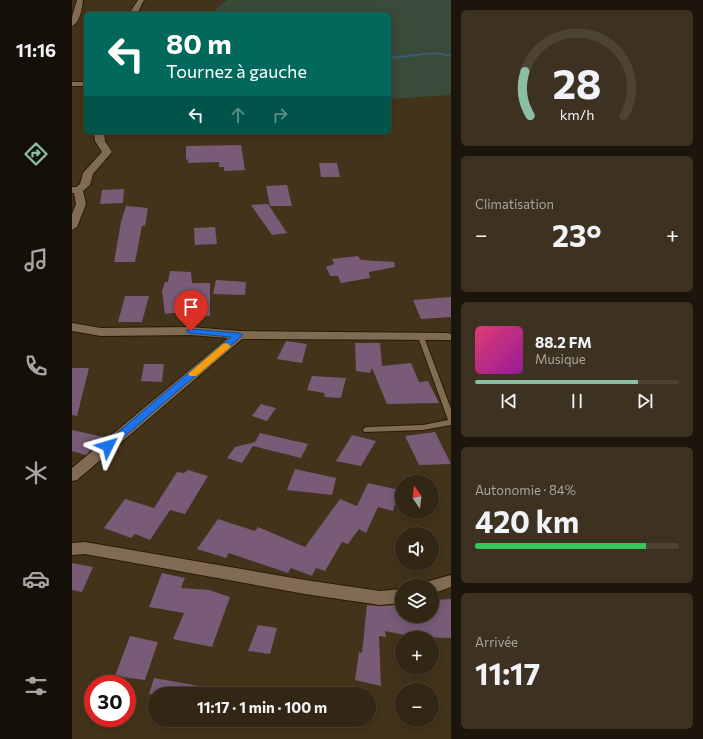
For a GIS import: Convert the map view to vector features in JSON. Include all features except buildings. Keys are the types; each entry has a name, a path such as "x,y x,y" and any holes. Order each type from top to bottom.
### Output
{"street":[{"path":"72,24 78,12 80,0"},
{"path":"134,12 141,0"},
{"path":"72,84 84,84"},
{"path":"72,227 81,204 75,190 85,185 88,174 106,152 100,142 98,134"},
{"path":"72,327 101,332 191,331 239,335 447,338"},
{"path":"72,476 239,335"},
{"path":"72,549 85,548 305,587 380,598 395,597"},
{"path":"439,585 451,581"}],"lane":[{"path":"368,430 446,425 451,420 421,337"}],"green space":[{"path":"227,0 451,0 451,95 391,99 391,12 212,12"}],"waterway":[{"path":"391,58 435,53 451,56"}],"slow traffic":[{"path":"193,374 226,346"}],"route":[{"path":"108,446 239,335 191,331"}]}
